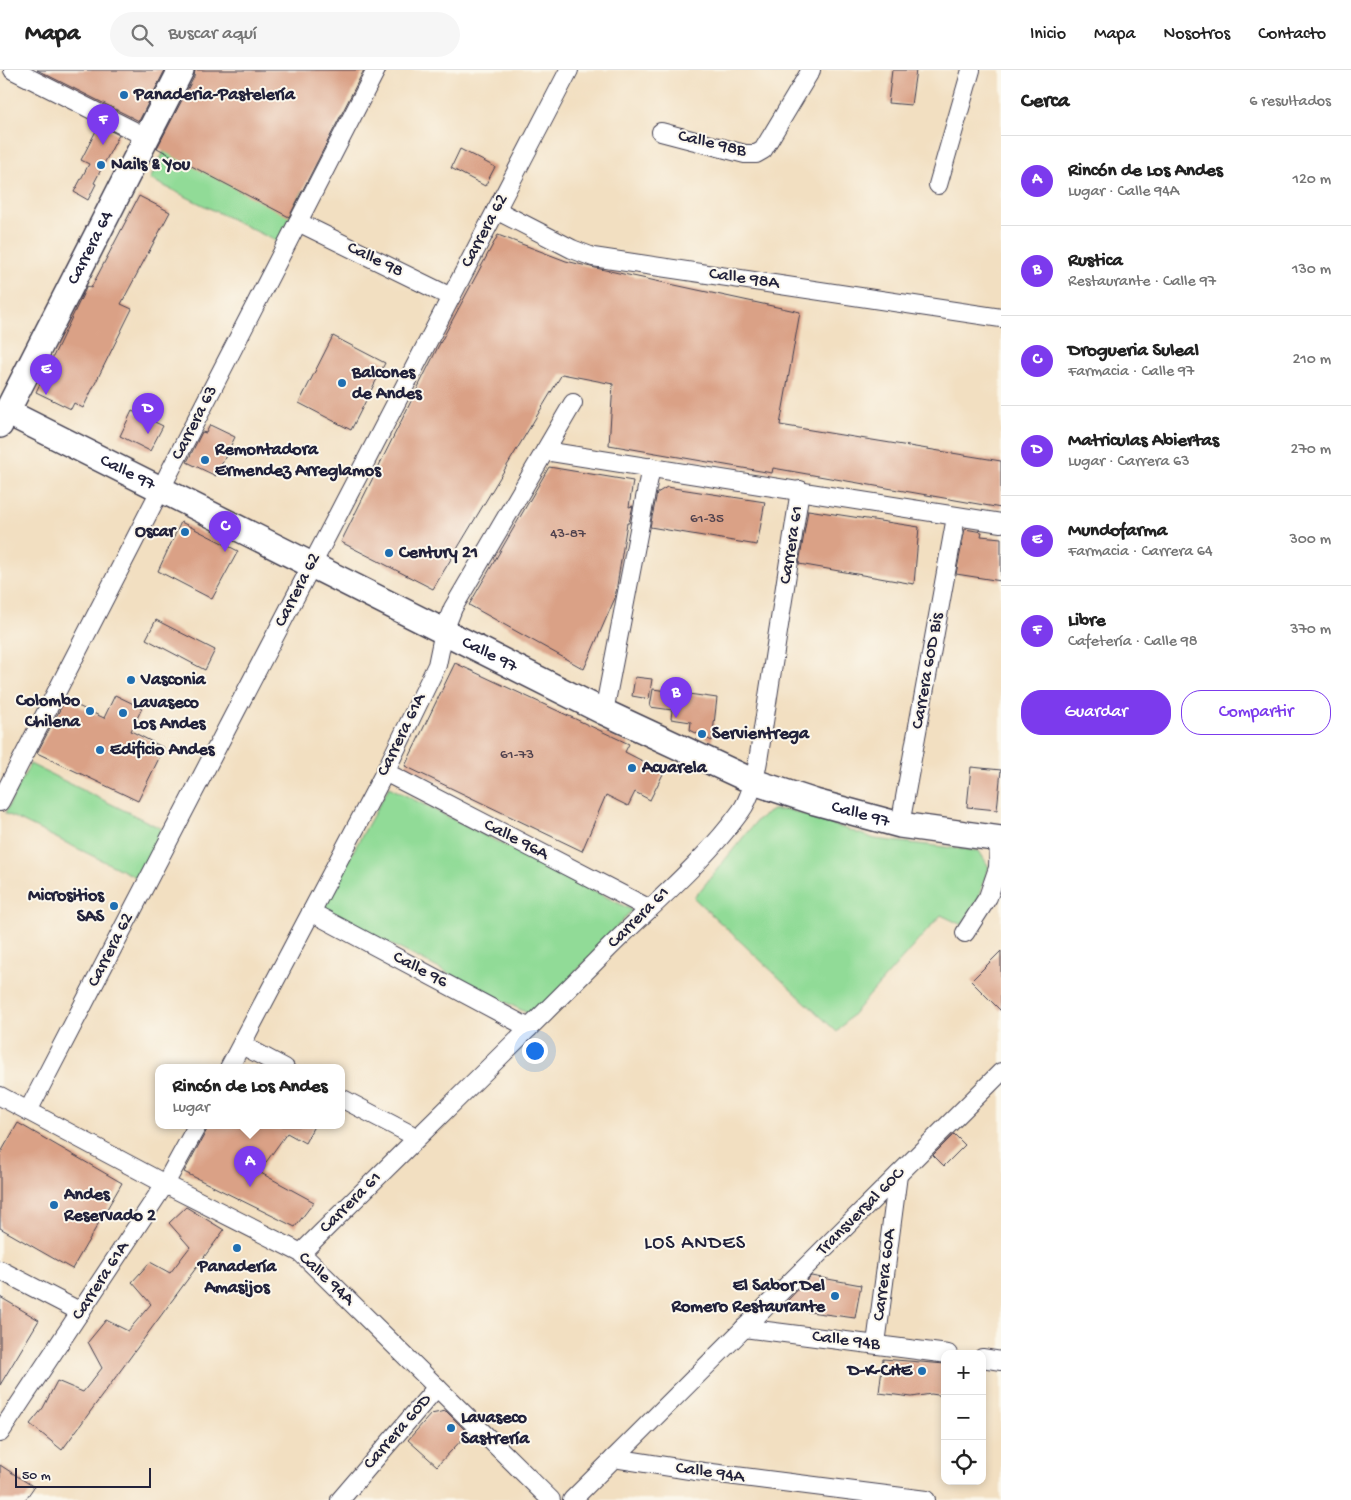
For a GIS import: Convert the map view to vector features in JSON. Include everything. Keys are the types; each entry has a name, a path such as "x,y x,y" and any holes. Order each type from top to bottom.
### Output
{"street":[{"path":"12,70 146,137"},
{"name":"Carrera 64","path":"2,415 181,70"},
{"name":"Carrera 63","path":"0,802 376,70"},
{"name":"Carrera 62","path":"28,1111 569,70"},
{"name":"Calle 98B","path":"661,132 745,154 756,154 763,150 811,70"},
{"path":"938,185 971,70"},
{"name":"Calle 98A","path":"496,210 572,249 593,257 1001,318"},
{"name":"Calle 98","path":"298,222 451,297"},
{"name":"Carrera 61A","path":"231,1064 385,772 437,665 444,631 453,608 573,403"},
{"name":"Calle 97","path":"2,415 161,489 604,712 754,782 815,802 900,826 1000,839"},
{"path":"546,450 1001,523"},
{"path":"604,712 651,467"},
{"name":"Carrera 61","path":"301,1253 530,1028 648,908 700,859 742,810 754,782 800,490"},
{"name":"Carrera 60D Bis","path":"900,826 956,517"},
{"name":"Calle 96A","path":"385,772 648,908"},
{"path":"965,932 988,897 998,868 1000,839"},
{"name":"Calle 96","path":"311,912 530,1028"},
{"path":"242,1045 278,1064"},
{"name":"Transversal 60C","path":"572,1500 1001,1072"},
{"name":"Calle 94A","path":"0,1096 165,1184 301,1253 551,1500"},
{"path":"345,1100 416,1138"},
{"name":"Carrera 61A","path":"0,1433 165,1184 195,1129"},
{"name":"Carrera 60A","path":"876,1344 898,1175"},
{"path":"0,1270 81,1312"},
{"name":"Calle 94B","path":"744,1328 941,1353"},
{"path":"986,1359 1001,1361"},
{"name":"Carrera 60D","path":"340,1500 437,1387"},
{"name":"Calle 94A","path":"614,1458 696,1472 926,1500"}],"green space":[{"path":"176,128 303,191 278,242 150,179"},
{"path":"30,764 164,830 140,879 5,813"},
{"path":"389,787 632,910 535,1017 321,909"},
{"path":"773,810 790,810 875,839 979,851 989,867 978,899 962,925 941,915 837,1032 694,898 758,819"}],"building":[{"path":"37,70 165,70 139,121"},
{"path":"195,70 364,70 289,217 157,148 194,77"},
{"path":"892,70 916,70 911,105 888,103"},
{"path":"99,125 119,135 94,183 96,184 88,200 74,192 89,164 81,160"},
{"path":"460,149 495,167 485,186 451,168"},
{"path":"139,196 170,212 121,304 132,309 83,408 74,403 71,409 36,392 87,286 91,288"},
{"path":"498,235 566,261 800,312 780,425 1001,461 1001,508 773,468 772,473 609,445 613,384 562,374 433,589 341,542 438,347"},
{"name":"Balcones de Andes","path":"333,336 385,363 351,430 299,403"},
{"path":"132,411 163,426 150,451 120,436"},
{"path":"210,425 235,437 216,476 187,462 202,432 206,433"},
{"path":"549,467 633,481 629,507 633,506 629,523 627,523 615,598 584,669 469,605"},
{"path":"667,487 765,502 757,545 650,527 657,493"},
{"path":"808,510 919,527 914,584 799,564"},
{"path":"181,522 238,551 212,599 158,571"},
{"path":"965,529 982,532 981,536 1001,538 1001,581 956,574"},
{"path":"156,620 215,650 205,670 146,639"},
{"path":"455,663 629,744 625,752 664,772 650,800 635,792 628,806 606,795 582,851 405,766"},
{"path":"635,677 652,679 649,699 632,696"},
{"path":"653,689 717,698 712,741 690,730 691,722 671,719 672,710 650,707"},
{"name":"Edificio Andes","path":"115,695 142,708 131,731 164,748 138,801 37,753 65,700 104,718"},
{"path":"971,767 1001,770 997,810 967,807"},
{"path":"1001,951 1001,1011 971,981"},
{"name":"Andes Reservado 2","path":"18,1123 122,1183 72,1269 0,1228 0,1154"},
{"path":"207,1129 312,1129 305,1143 287,1133 259,1172 314,1202 295,1227 184,1172"},
{"path":"954,1134 965,1145 944,1166 933,1155"},
{"path":"186,1207 224,1230 62,1450 30,1424 43,1408 57,1381 83,1392 102,1368 88,1342 106,1320 128,1331 151,1304 132,1282 150,1262 170,1273 190,1247 169,1223"},
{"path":"811,1276 861,1285 855,1318 787,1309 788,1300"},
{"path":"0,1297 39,1320 0,1385"},
{"path":"883,1359 941,1364 941,1395 931,1394 912,1397 879,1393"},
{"path":"446,1411 468,1433 437,1466 408,1440 431,1414"},
{"path":"0,1465 34,1487 25,1500 0,1500"}],"place":[{"name":"Panaderia-Pastelería","path":"124,95"},
{"name":"Libre","path":"103,145"},
{"name":"Nails & You","path":"101,165"},
{"name":"Balcones de Andes","path":"342,383"},
{"name":"Mundofarma","path":"46,395"},
{"name":"Matriculas Abiertas","path":"148,434"},
{"name":"Remontadora Ermendez Arreglamos","path":"205,460"},
{"name":"Oscar","path":"185,532"},
{"name":"Drogueria Suleal","path":"225,552"},
{"name":"Century 21","path":"389,553"},
{"name":"Vasconia","path":"131,680"},
{"name":"Colombo Chilena","path":"90,711"},
{"name":"Lavaseco Los Andes","path":"123,713"},
{"name":"Rustica","path":"676,718"},
{"name":"Servientrega","path":"702,734"},
{"name":"Edificio Andes","path":"100,750"},
{"name":"Acuarela","path":"632,768"},
{"name":"Micrositios SAS","path":"114,906"},
{"name":"Rincón de Los Andes","path":"250,1187"},
{"name":"Andes Reservado 2","path":"54,1205"},
{"name":"Panadería Amasijos","path":"237,1248"},
{"name":"El Sabor Del Romero Restaurante","path":"835,1296"},
{"name":"D-K-CHE","path":"922,1371"},
{"name":"Lavaseco Sastrería","path":"451,1428"}],"district":[{"name":"LOS ANDES","path":"695,1244"}]}
